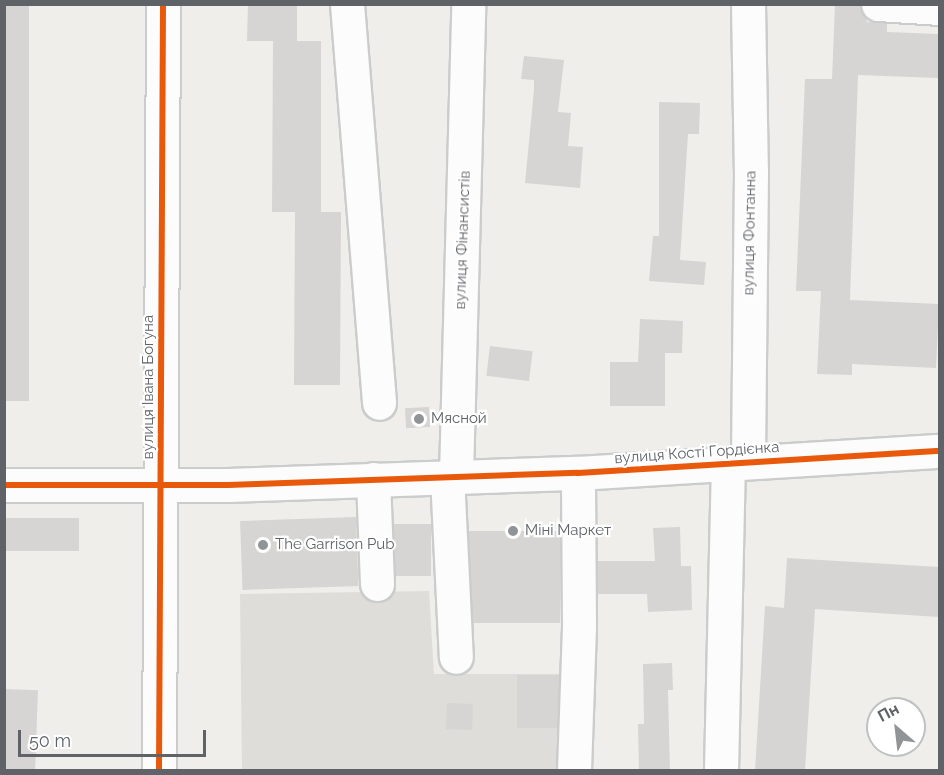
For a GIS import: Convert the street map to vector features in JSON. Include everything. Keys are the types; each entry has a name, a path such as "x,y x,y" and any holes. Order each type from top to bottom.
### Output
{"street":[{"name":"вулиця Івана Богуна","path":"159,771 163,4"},
{"path":"347,4 379,403"},
{"name":"вулиця Фінансистів","path":"456,657 452,476 468,4"},
{"name":"вулиця Фонтанна","path":"721,771 751,172 748,4"},
{"path":"878,4 939,8"},
{"name":"вулиця Кості Гордієнка","path":"161,486 578,473 939,451"},
{"path":"574,771 579,625 578,473"},
{"path":"373,479 377,584"},
{"path":"4,485 161,486"}],"shaded area":[{"path":"429,591 434,674 568,674 563,770 242,770 240,594"}],"building":[{"path":"4,4 29,4 29,401 4,401"},
{"path":"248,4 297,4 297,41 321,41 321,212 341,212 340,385 294,385 295,212 272,212 273,41 247,41"},
{"path":"835,4 860,4 867,22 887,23 887,32 939,34 939,78 858,75 850,300 939,304 936,368 852,364 852,375 817,374 821,291 796,291 805,79 832,79"},
{"path":"524,56 564,60 558,112 571,113 568,146 583,147 580,188 525,183 534,80 521,79"},
{"path":"659,102 700,103 699,134 688,134 680,260 706,262 704,285 649,281 653,236 659,236"},
{"path":"640,319 683,321 682,353 665,353 665,406 610,406 610,362 638,362"},
{"path":"490,346 533,351 529,381 486,376"},
{"path":"429,407 430,427 406,428 405,408"},
{"path":"356,517 358,586 242,590 240,521"},
{"path":"4,518 79,518 79,551 4,551"},
{"path":"393,524 431,524 431,576 393,576"},
{"path":"680,527 681,566 691,566 692,610 648,612 647,594 598,594 597,561 655,561 653,528"},
{"path":"469,531 560,531 560,623 469,623"},
{"path":"787,558 939,567 939,617 815,609 805,771 755,771 765,606 784,608"},
{"path":"672,663 673,690 668,690 670,771 639,771 638,724 644,724 643,664"},
{"path":"517,675 559,675 559,728 517,728"},
{"path":"4,689 38,690 35,770 4,770"},
{"path":"447,703 473,704 472,730 446,729"}],"cycle path":[{"path":"159,770 163,4"},
{"path":"4,485 228,485 578,473 940,451"}],"place":[{"name":"Мясной","path":"419,419"},
{"name":"Міні Маркет","path":"513,531"},
{"name":"The Garrison Pub","path":"263,545"}]}
